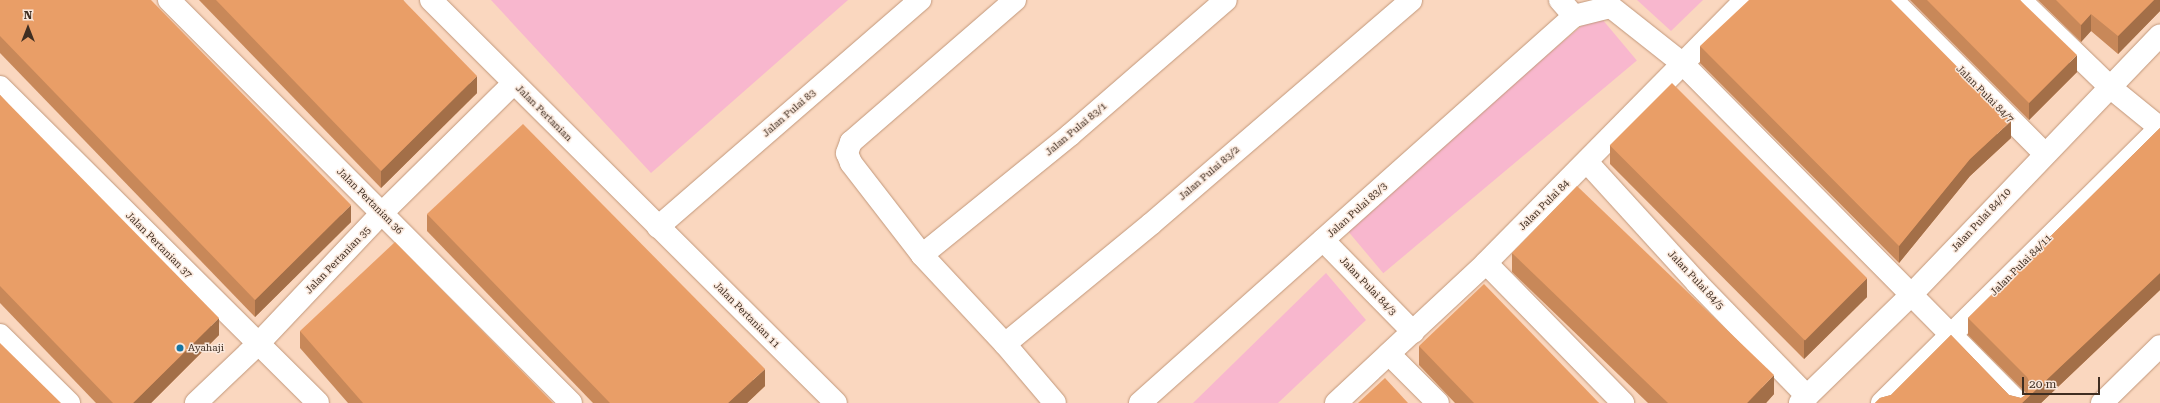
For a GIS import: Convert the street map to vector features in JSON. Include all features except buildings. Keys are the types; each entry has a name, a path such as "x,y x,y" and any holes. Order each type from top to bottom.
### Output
{"street":[{"name":"Jalan Pertanian 36","path":"169,0 571,403"},
{"name":"Jalan Pertanian","path":"431,0 658,227"},
{"name":"Jalan Pulai 83","path":"658,227 920,0"},
{"path":"1015,0 851,142 847,153 851,163 922,255 1005,344 1055,403"},
{"name":"Jalan Pulai 83/1","path":"922,255 1070,135 1226,0"},
{"name":"Jalan Pulai 83/2","path":"1005,344 1151,224 1411,0"},
{"path":"1560,0 1574,16 1611,7 1682,63 1910,296 2018,403"},
{"name":"Jalan Pulai 84","path":"1336,403 1486,263 1745,0"},
{"name":"Jalan Pulai 84/7","path":"1892,0 2044,153"},
{"path":"2020,0 2111,88 2160,128"},
{"name":"Jalan Pulai 83/3","path":"1140,403 1574,16"},
{"name":"Jalan Pulai 84/10","path":"1803,400 1910,296 2044,153 2111,88 2160,35"},
{"name":"Jalan Pertanian 35","path":"196,403 258,344 382,213 514,83"},
{"name":"Jalan Pertanian 37","path":"0,87 318,403"},
{"name":"Jalan Pulai 84/11","path":"1882,403 2160,128"},
{"name":"Jalan Pulai 84/5","path":"1587,162 1803,400"},
{"name":"Jalan Pertanian 11","path":"658,227 826,400"},
{"name":"Jalan Pulai 84/3","path":"1324,240 1413,332"},
{"path":"1486,263 1623,403"},
{"path":"0,335 69,403"},
{"path":"2102,403 2160,346"},
{"path":"1389,354 1438,403"}],"shaded area":[{"path":"491,0 848,0 651,173"},
{"path":"1637,0 1703,0 1671,31"},
{"path":"1597,13 1637,60 1383,273 1343,226"},
{"path":"1326,273 1366,320 1278,403 1193,403"}],"place":[{"name":"Ayahaji","path":"180,348"}]}
